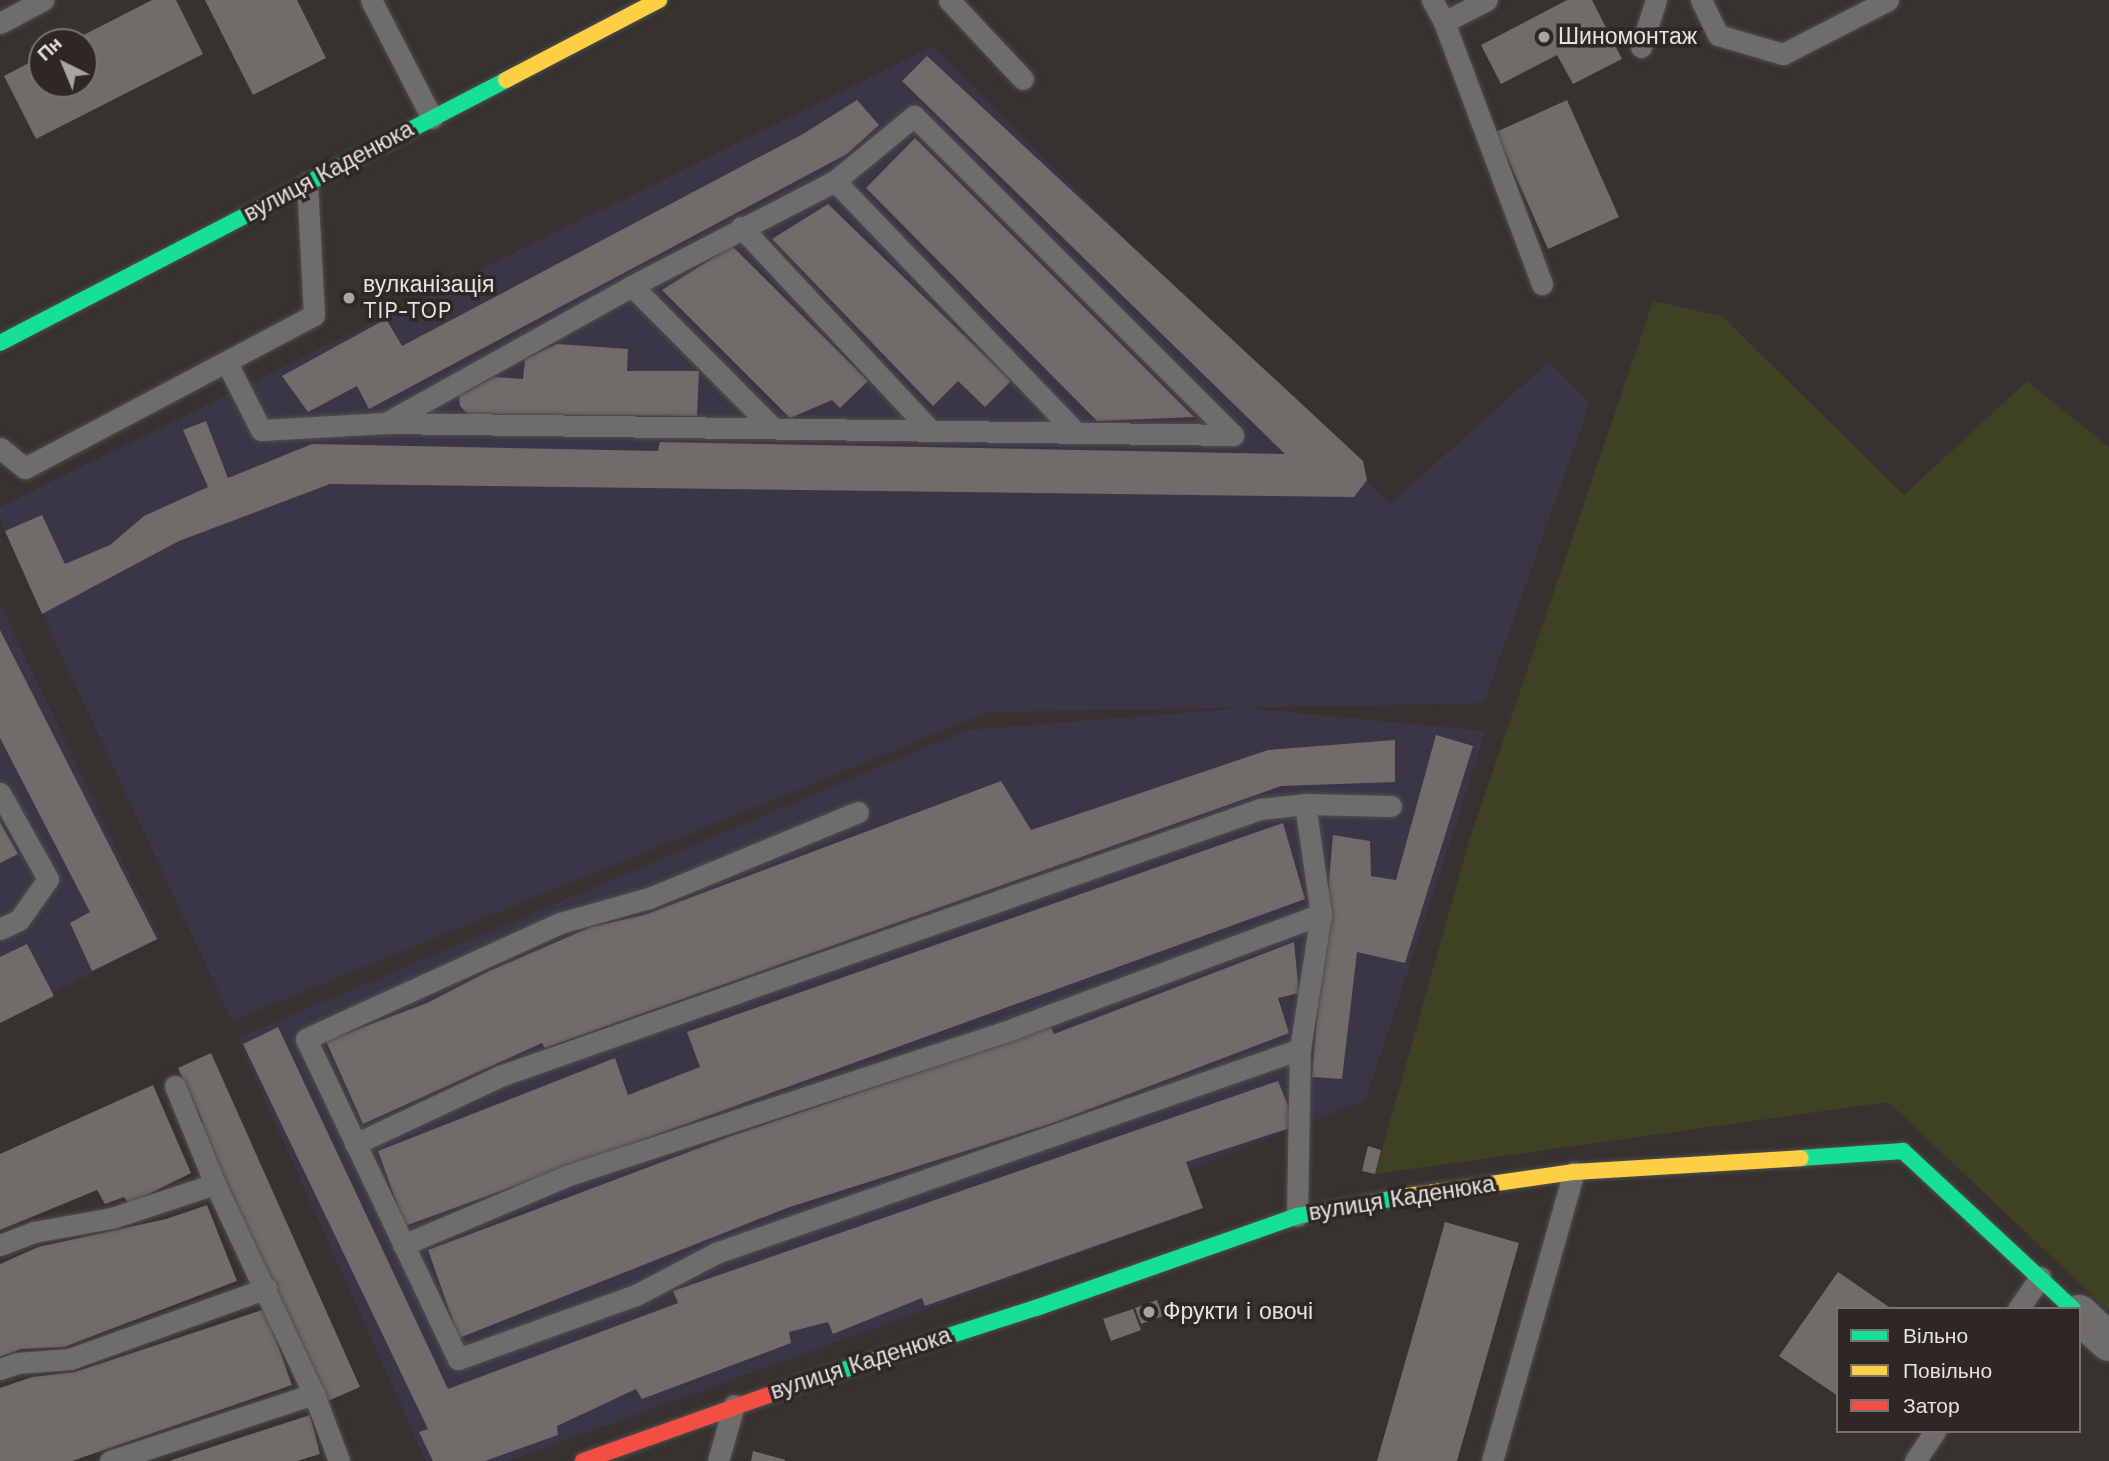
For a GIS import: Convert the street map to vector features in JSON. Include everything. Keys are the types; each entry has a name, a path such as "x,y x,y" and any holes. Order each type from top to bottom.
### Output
{"street":[{"name":"вулиця Каденюка","path":"0,343 659,0"},
{"name":"вулиця Каденюка","path":"583,1461 734,1405 1037,1308 1297,1216 1346,1205 1574,1172 1903,1151 2072,1307"},
{"path":"2081,1316 2109,1342"}],"lane":[{"path":"0,23 43,0"},
{"path":"371,0 432,118"},
{"path":"949,0 1023,79"},
{"path":"1432,0 1444,22 1542,284"},
{"path":"1444,22 1487,0"},
{"path":"1641,47 1656,0"},
{"path":"1701,0 1718,35 1783,54 1888,0"},
{"path":"227,363 261,430 386,423 1233,435 914,117 835,181 741,227 386,423"},
{"path":"835,181 1077,433"},
{"path":"0,448 24,468 227,363 314,314 307,183"},
{"path":"741,227 931,431"},
{"path":"632,286 773,428"},
{"path":"0,793 48,879 19,920 0,929"},
{"path":"1297,1216 1300,1049 1321,914 1305,804"},
{"path":"355,1144 500,1076 1260,810 1305,804 1391,806"},
{"path":"858,812 649,898 560,923 306,1040 458,1359 636,1295 716,1254 1300,1049"},
{"path":"403,1245 569,1175 1015,1028 1321,914"},
{"path":"175,1086 215,1184 267,1288 314,1394 339,1461"},
{"path":"1492,1461 1574,1172"},
{"path":"0,1245 34,1232 112,1218 215,1184"},
{"path":"2019,1307 2040,1277"},
{"path":"0,1369 70,1359 267,1288"},
{"path":"110,1461 314,1394"},
{"path":"719,1461 734,1405"},
{"path":"1915,1461 1934,1433"}],"shaded area":[{"path":"933,46 1390,504 1549,362 1590,403 1484,703 1247,708 1486,731 1366,1100 1186,1171 1178,1218 508,1461 426,1461 237,1038 966,730 1245,708 989,712 232,1021 42,614 0,520 0,507"},
{"path":"0,604 160,939 0,1019"}],"green space":[{"path":"1653,301 1722,316 1904,495 2027,381 2109,447 2109,1311 1888,1102 1375,1174 1470,838"}],"building":[{"path":"152,0 176,0 203,54 36,139 4,76 28,63 28,98 98,98 97,28"},
{"path":"205,0 297,0 326,58 253,95"},
{"name":"Шиномонтаж","path":"1567,0 1592,0 1622,59 1573,84 1557,55 1501,84 1481,45"},
{"path":"927,56 1363,461 1367,480 1354,497 330,484 179,541 42,614 5,531 42,515 65,564 110,545 144,516 208,487 183,430 206,421 228,478 312,444 658,451 660,442 1285,454 902,81"},
{"path":"857,100 879,125 847,154 369,409 357,386 308,412 282,376 386,319 402,346 803,134"},
{"path":"1567,100 1619,217 1548,249 1496,132"},
{"path":"915,138 1194,417 1097,421 866,188"},
{"path":"828,204 1011,381 985,407 958,381 933,406 772,239"},
{"path":"732,246 868,381 840,408 832,400 790,418 662,290"},
{"path":"557,344 628,349 627,371 699,371 697,416 468,414 460,406 459,396 494,377 523,379 525,359"},
{"path":"0,630 157,939 92,971 70,923 90,912 0,738"},
{"path":"1436,735 1473,746 1405,963 1357,952 1342,1079 1312,1077 1333,835 1370,841 1371,876 1396,880"},
{"path":"1395,740 1395,782 1281,786 545,1048 542,1043 363,1124 326,1041 427,1003 487,972 591,927 644,915 1001,781 1031,830 1268,750"},
{"path":"0,822 18,854 0,863"},
{"path":"1283,823 1305,899 405,1226 378,1151 615,1058 628,1095 700,1067 687,1032"},
{"path":"1294,942 1299,993 1278,998 1289,1033 1053,1123 787,1208 459,1338 428,1250 731,1136 1051,1027 1054,1034"},
{"path":"27,944 54,996 0,1023 0,957"},
{"path":"278,1027 448,1389 678,1303 673,1291 1278,1081 1296,1126 1186,1162 1203,1208 925,1306 922,1298 833,1334 828,1322 789,1332 791,1343 642,1399 636,1389 557,1426 558,1435 485,1461 433,1461 419,1432 428,1429 243,1044"},
{"path":"211,1053 360,1387 321,1404 197,1124 203,1122 178,1068"},
{"path":"153,1085 191,1173 129,1204 124,1197 105,1204 97,1190 0,1230 0,1154"},
{"path":"1368,1146 1381,1150 1375,1174 1362,1171"},
{"path":"207,1205 237,1281 64,1347 21,1349 0,1357 0,1264 38,1247 166,1219"},
{"path":"1445,1222 1519,1243 1457,1461 1377,1461"},
{"path":"1838,1272 1889,1307 1836,1307 1836,1395 1779,1356"},
{"name":"Фрукти і овочі","path":"1157,1300 1163,1316 1141,1324 1135,1308"},
{"path":"265,1309 292,1385 72,1461 0,1461 0,1388 32,1377 75,1372"},
{"path":"1133,1309 1141,1330 1111,1341 1103,1319"},
{"path":"310,1415 320,1454 297,1461 169,1461"},
{"path":"753,1451 786,1460 751,1461"}],"traffic: fast":[{"path":"0,343 506,80"},
{"path":"1801,1158 1903,1151 2071,1307"},
{"path":"797,1385 1036,1308 1297,1216 1407,1196"}],"traffic: slow":[{"path":"506,80 659,0"},
{"path":"1407,1196 1574,1172 1801,1158"}],"traffic: jam":[{"path":"583,1461 797,1385"}],"place":[{"name":"Шиномонтаж","path":"1544,37"},
{"name":"вулканізація TIP-TOP","path":"349,298"},
{"name":"Фрукти і овочі","path":"1149,1312"}]}
